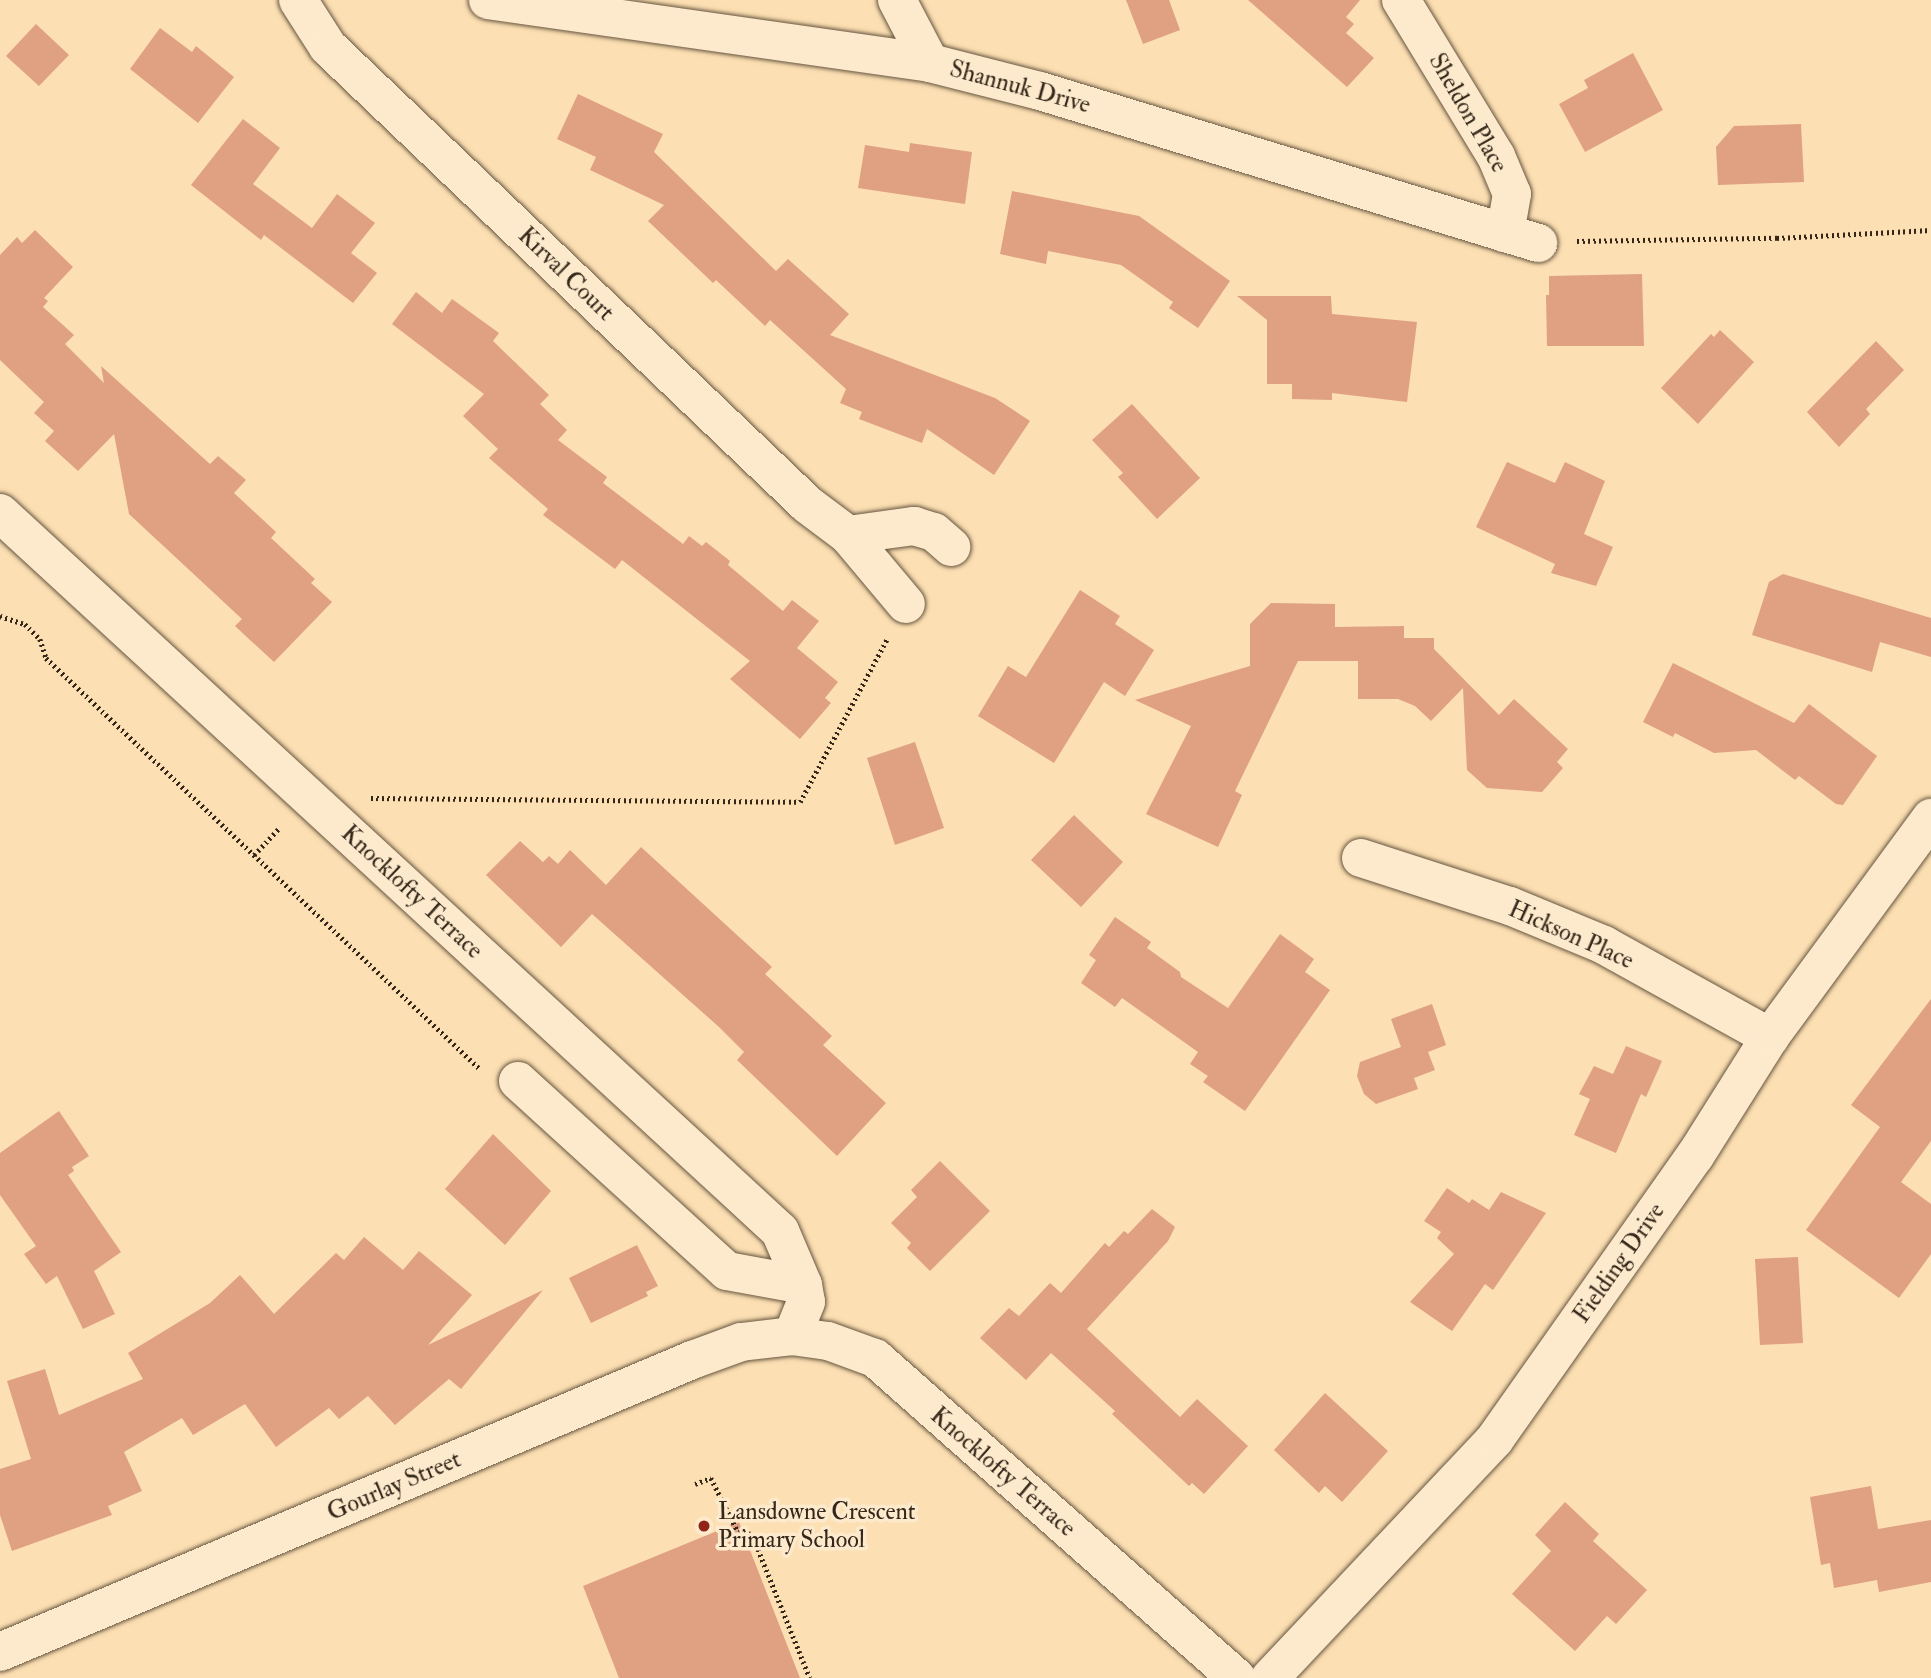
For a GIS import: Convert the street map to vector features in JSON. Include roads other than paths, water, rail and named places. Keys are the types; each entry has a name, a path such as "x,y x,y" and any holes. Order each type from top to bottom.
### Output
{"street":[{"name":"Kirval Court","path":"298,0 328,47 808,505 848,535 906,604"},
{"name":"Shannuk Drive","path":"488,0 930,63 1040,91 1521,238"},
{"path":"897,0 930,63"},
{"name":"Sheldon Place","path":"1401,0 1496,156 1512,194 1521,238"},
{"name":"Knocklofty Terrace","path":"0,513 780,1231 803,1285 806,1302 792,1336 828,1341 874,1358 1237,1678"},
{"path":"848,535 914,526 934,532 951,547"},
{"name":"Fielding Drive","path":"1270,1678 1495,1439 1695,1156 1770,1037 1931,818"},
{"name":"Hickson Place","path":"1361,858 1510,906 1604,945 1770,1037"},
{"path":"519,1081 727,1271 803,1285"},
{"name":"Gourlay Street","path":"0,1652 692,1360 741,1342 792,1336"}],"place":[{"name":"Lansdowne Crescent Primary School","path":"704,1526"}]}
